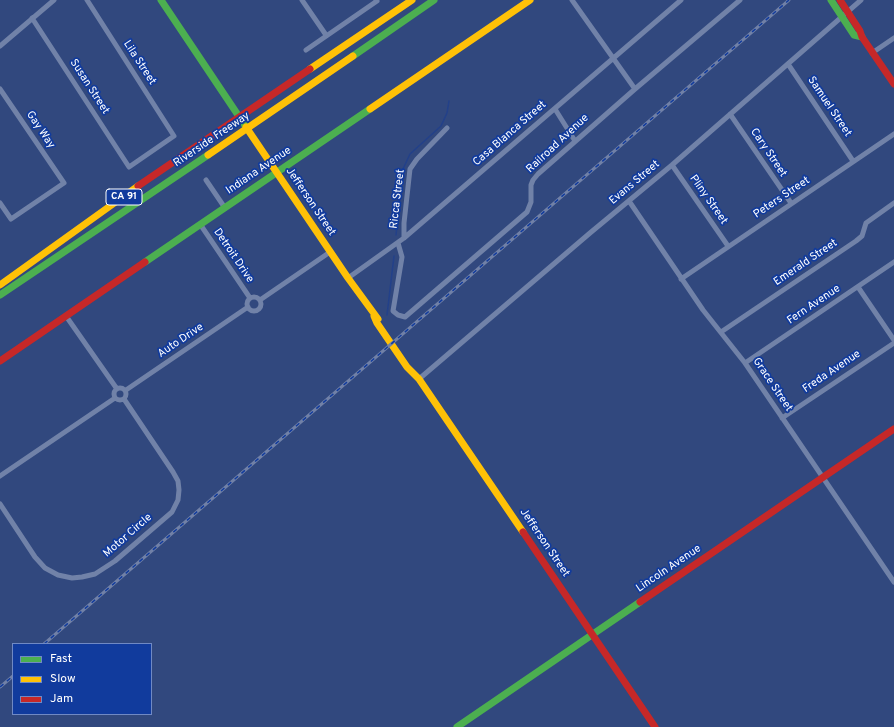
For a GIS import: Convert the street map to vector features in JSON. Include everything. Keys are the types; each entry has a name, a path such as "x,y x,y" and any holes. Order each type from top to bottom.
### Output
{"main road":[{"name":"Jefferson Street","path":"161,0 374,316 377,324 407,367 419,379 655,727"},
{"name":"Riverside Freeway","path":"0,285 148,180 412,0"},
{"name":"Riverside Freeway","path":"0,295 240,135 434,0"},
{"name":"Indiana Avenue","path":"0,360 530,0"},
{"path":"831,0 860,31 872,53 894,84"},
{"path":"840,0 845,14"},
{"name":"Lincoln Avenue","path":"456,727 894,429"}],"street":[{"path":"0,46 54,0"},
{"name":"Lila Street","path":"87,0 174,136 129,167"},
{"path":"302,0 326,36"},
{"path":"572,0 635,89"},
{"name":"Casa Blanca Street","path":"348,278 404,238 681,0"},
{"name":"Railroad Avenue","path":"410,314 527,212 531,202 530,191 533,180 575,141 740,0"},
{"name":"Evans Street","path":"419,379 672,165 861,0"},
{"path":"306,50 376,1"},
{"name":"Susan Street","path":"32,18 129,167"},
{"path":"872,53 894,38"},
{"name":"Samuel Street","path":"788,64 853,161"},
{"name":"Gay Way","path":"0,89 64,183 11,219 0,203"},
{"path":"555,109 575,141"},
{"name":"Cary Street","path":"730,114 791,203"},
{"name":"Ricca Street","path":"404,238 404,223 410,169 417,159 447,128"},
{"name":"Peters Street","path":"681,279 894,134"},
{"name":"Pliny Street","path":"672,165 728,246"},
{"path":"206,180 225,208"},
{"name":"Grace Street","path":"629,201 703,310 745,363 894,582"},
{"name":"Emerald Street","path":"721,332 856,241 862,236 866,223 894,203"},
{"name":"Detroit Drive","path":"200,224 250,298"},
{"name":"Ricca Street","path":"398,243 402,257 394,311 395,314 405,316 410,314"},
{"name":"Auto Drive","path":"126,390 248,307 254,310 258,309 261,304 260,300 330,252"},
{"name":"Fern Avenue","path":"745,363 894,262"},
{"path":"858,287 894,340"},
{"path":"248,307 247,304 250,298 254,297 260,300"},
{"path":"66,316 117,389"},
{"name":"Freda Avenue","path":"782,418 894,343"},
{"path":"115,398 120,400 124,399 126,396 126,390 122,388 117,389"},
{"path":"115,398 114,393 117,389"},
{"path":"0,476 115,398"},
{"name":"Motor Circle","path":"0,504 35,557 45,568 72,578 82,577 95,574 115,561 172,512 178,500 179,490 178,481 173,472 124,399"}],"waterway":[{"path":"396,235 403,169 410,154 441,126 447,113 449,101"},
{"path":"387,315 394,256"}],"railway":[{"path":"45,643 789,0"},
{"path":"0,687 12,677"}],"traffic: fast":[{"path":"161,0 246,127"},
{"path":"353,56 434,0"},
{"path":"831,0 854,35 862,37"},
{"path":"145,262 370,109"},
{"path":"0,295 208,155"},
{"path":"457,727 640,602"}],"traffic: slow":[{"path":"310,69 412,0"},
{"path":"370,109 530,0"},
{"path":"208,155 353,56"},
{"path":"246,127 348,278 378,319"},
{"path":"0,285 138,186"},
{"path":"374,316 377,323 407,367 419,379 523,532"}],"traffic: jam":[{"path":"840,0 860,31 862,37 894,84"},
{"path":"138,186 310,69"},
{"path":"0,361 145,262"},
{"path":"640,602 894,429"},
{"path":"523,532 655,727"}]}
